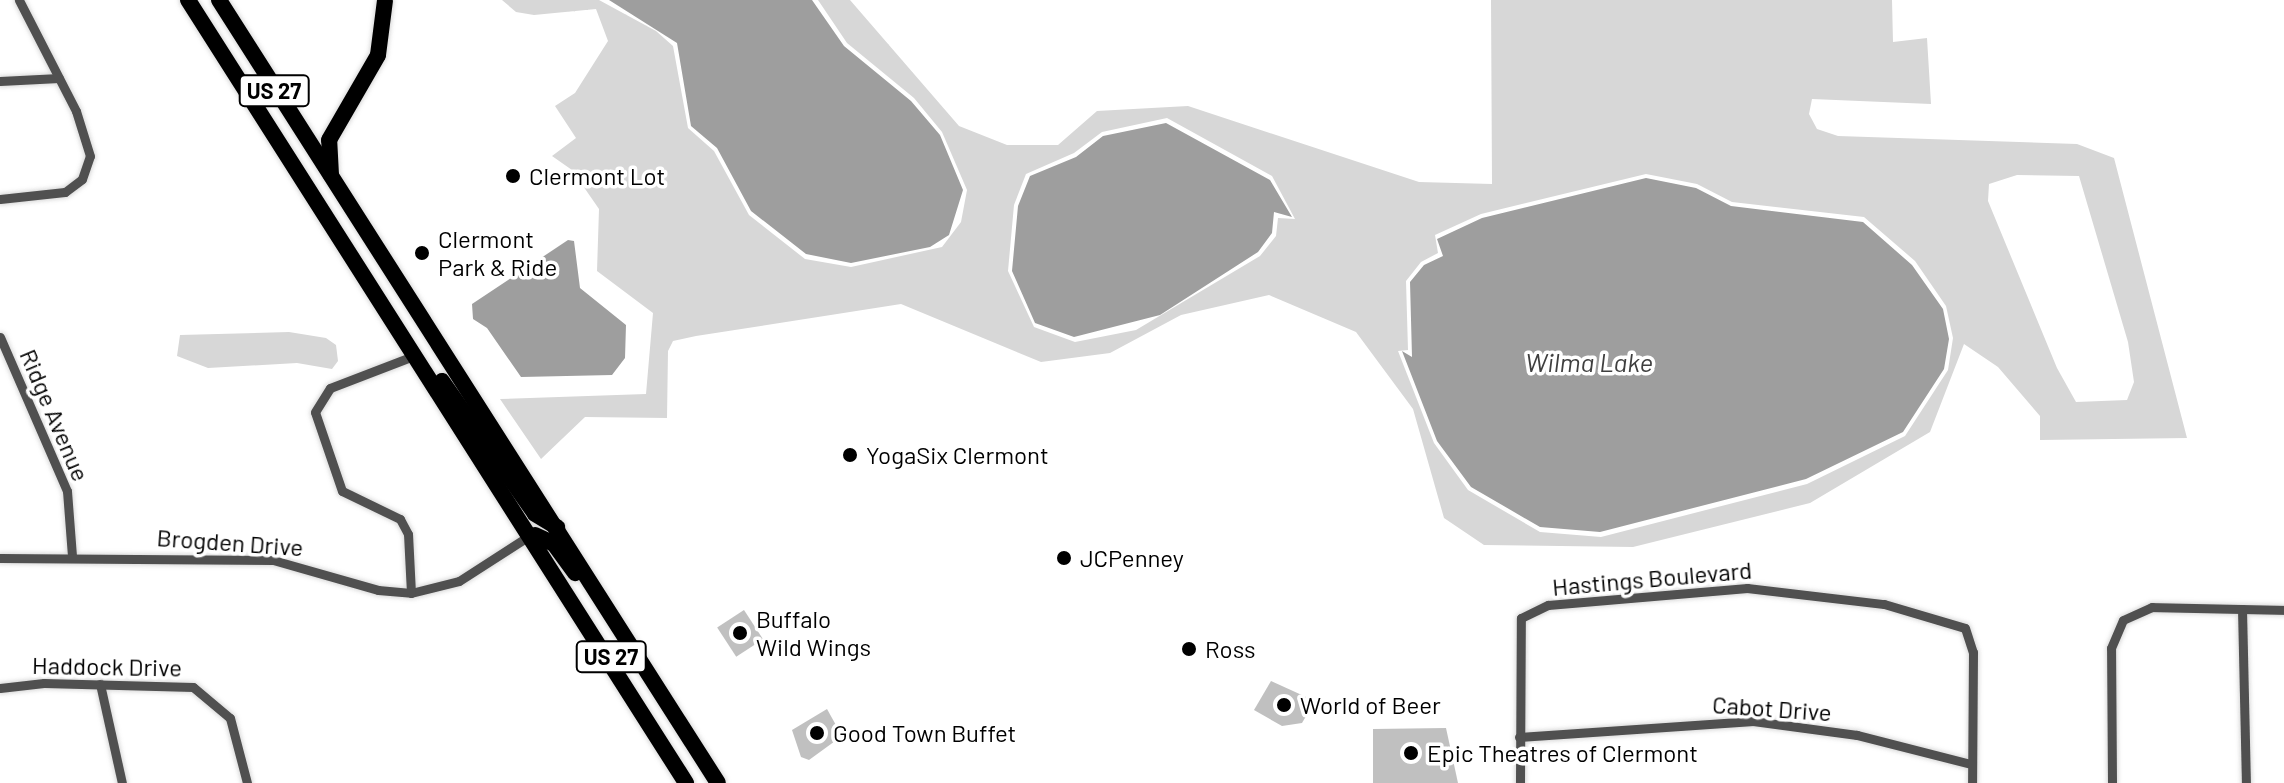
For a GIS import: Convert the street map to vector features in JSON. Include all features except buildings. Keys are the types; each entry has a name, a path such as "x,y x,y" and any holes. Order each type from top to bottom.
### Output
{"highway":[{"name":"US 27","path":"188,0 533,533 686,783"},
{"name":"US 27","path":"219,0 332,181 679,717 718,783"},
{"path":"332,181 329,140 378,55 385,0"},
{"path":"362,272 408,297"},
{"path":"418,358 459,398 535,514 558,528"},
{"path":"533,533 561,553 640,675 679,717"}],"street":[{"path":"0,199 51,197 82,179 89,149 59,78 21,4"},
{"path":"0,81 59,78"},
{"name":"Ridge Avenue","path":"0,337 67,491 72,556"},
{"path":"411,593 408,534 400,519 342,491 315,412 330,388 418,358"},
{"name":"Brogden Drive","path":"0,558 72,556 273,560 378,590 411,593 459,581 533,533"},
{"name":"Hastings Boulevard","path":"1520,783 1521,618 1548,605 1675,591 1806,591 1958,624 1972,638 1971,764"},
{"path":"2112,783 2111,648 2119,624 2146,608 2284,610"},
{"path":"2242,609 2246,783"},
{"path":"100,684 122,783"},
{"name":"Haddock Drive","path":"0,688 183,685 206,693 230,718 247,783"},
{"name":"Cabot Drive","path":"1519,737 1753,721 1857,735 1971,764"},
{"path":"1971,764 1972,783"}],"shaded area":[{"path":"502,0 599,0 656,31 673,46 688,128 714,151 749,215 805,259 851,267 942,247 961,222 967,190 942,132 914,98 847,43 818,0 850,0 959,126 1007,145 1058,145 1097,111 1188,106 1419,182 1492,184 1491,0 1892,0 1893,42 1927,38 1931,104 1812,99 1809,114 1817,129 1838,136 2077,144 2114,158 2187,438 2040,440 2040,416 1998,367 1964,344 1930,432 1810,503 1633,547 1484,545 1444,518 1413,409 1356,332 1269,295 1181,315 1110,353 1041,362 901,304 673,341 668,351 667,418 585,417 541,459 500,399 646,394 653,313 597,271 599,209 572,170 552,156 576,138 555,106 575,93 608,41 596,9 534,15 516,12","holes":["1167,118 1272,176 1295,219 1278,218 1276,236 1260,256 1136,330 1075,342 1034,327 1008,271 1014,205 1026,174 1074,153 1102,132","1646,174 1697,184 1732,202 1864,217 1915,261 1946,306 1953,338 1948,370 1905,436 1807,484 1601,537 1540,532 1468,490 1434,443 1398,351 1408,350 1406,281 1421,262 1438,253 1435,235 1481,214","2017,175 2079,176 2128,342 2134,382 2127,400 2076,402 2057,368 1988,201 1989,184"]},
{"path":"289,332 326,338 336,345 338,361 332,369 297,363 208,368 177,356 180,335"}],"water":[{"path":"609,0 812,0 844,46 911,101 940,135 963,190 949,235 930,247 851,263 806,254 751,211 717,148 691,126 677,43"},
{"path":"1166,123 1270,180 1292,217 1274,212 1272,233 1258,252 1160,315 1074,337 1035,323 1012,271 1018,206 1030,176 1076,157 1103,136"},
{"name":"Wilma Lake","path":"1646,178 1696,188 1731,206 1863,222 1912,265 1943,309 1949,339 1944,369 1903,432 1806,479 1600,532 1540,527 1471,487 1437,441 1402,351 1412,357 1410,282 1424,265 1443,256 1437,239 1482,218"},
{"path":"568,240 574,241 580,288 626,325 625,358 612,375 521,377 487,328 473,319 472,304"}],"place":[{"name":"Clermont Lot","path":"513,176"},
{"name":"Clermont Park & Ride","path":"422,253"},
{"name":"YogaSix Clermont","path":"850,455"},
{"name":"JCPenney","path":"1064,558"},
{"name":"Buffalo Wild Wings","path":"740,633"},
{"name":"Ross","path":"1189,649"},
{"name":"World of Beer","path":"1284,705"},
{"name":"Good Town Buffet","path":"817,733"},
{"name":"Epic Theatres of Clermont","path":"1411,753"}]}
